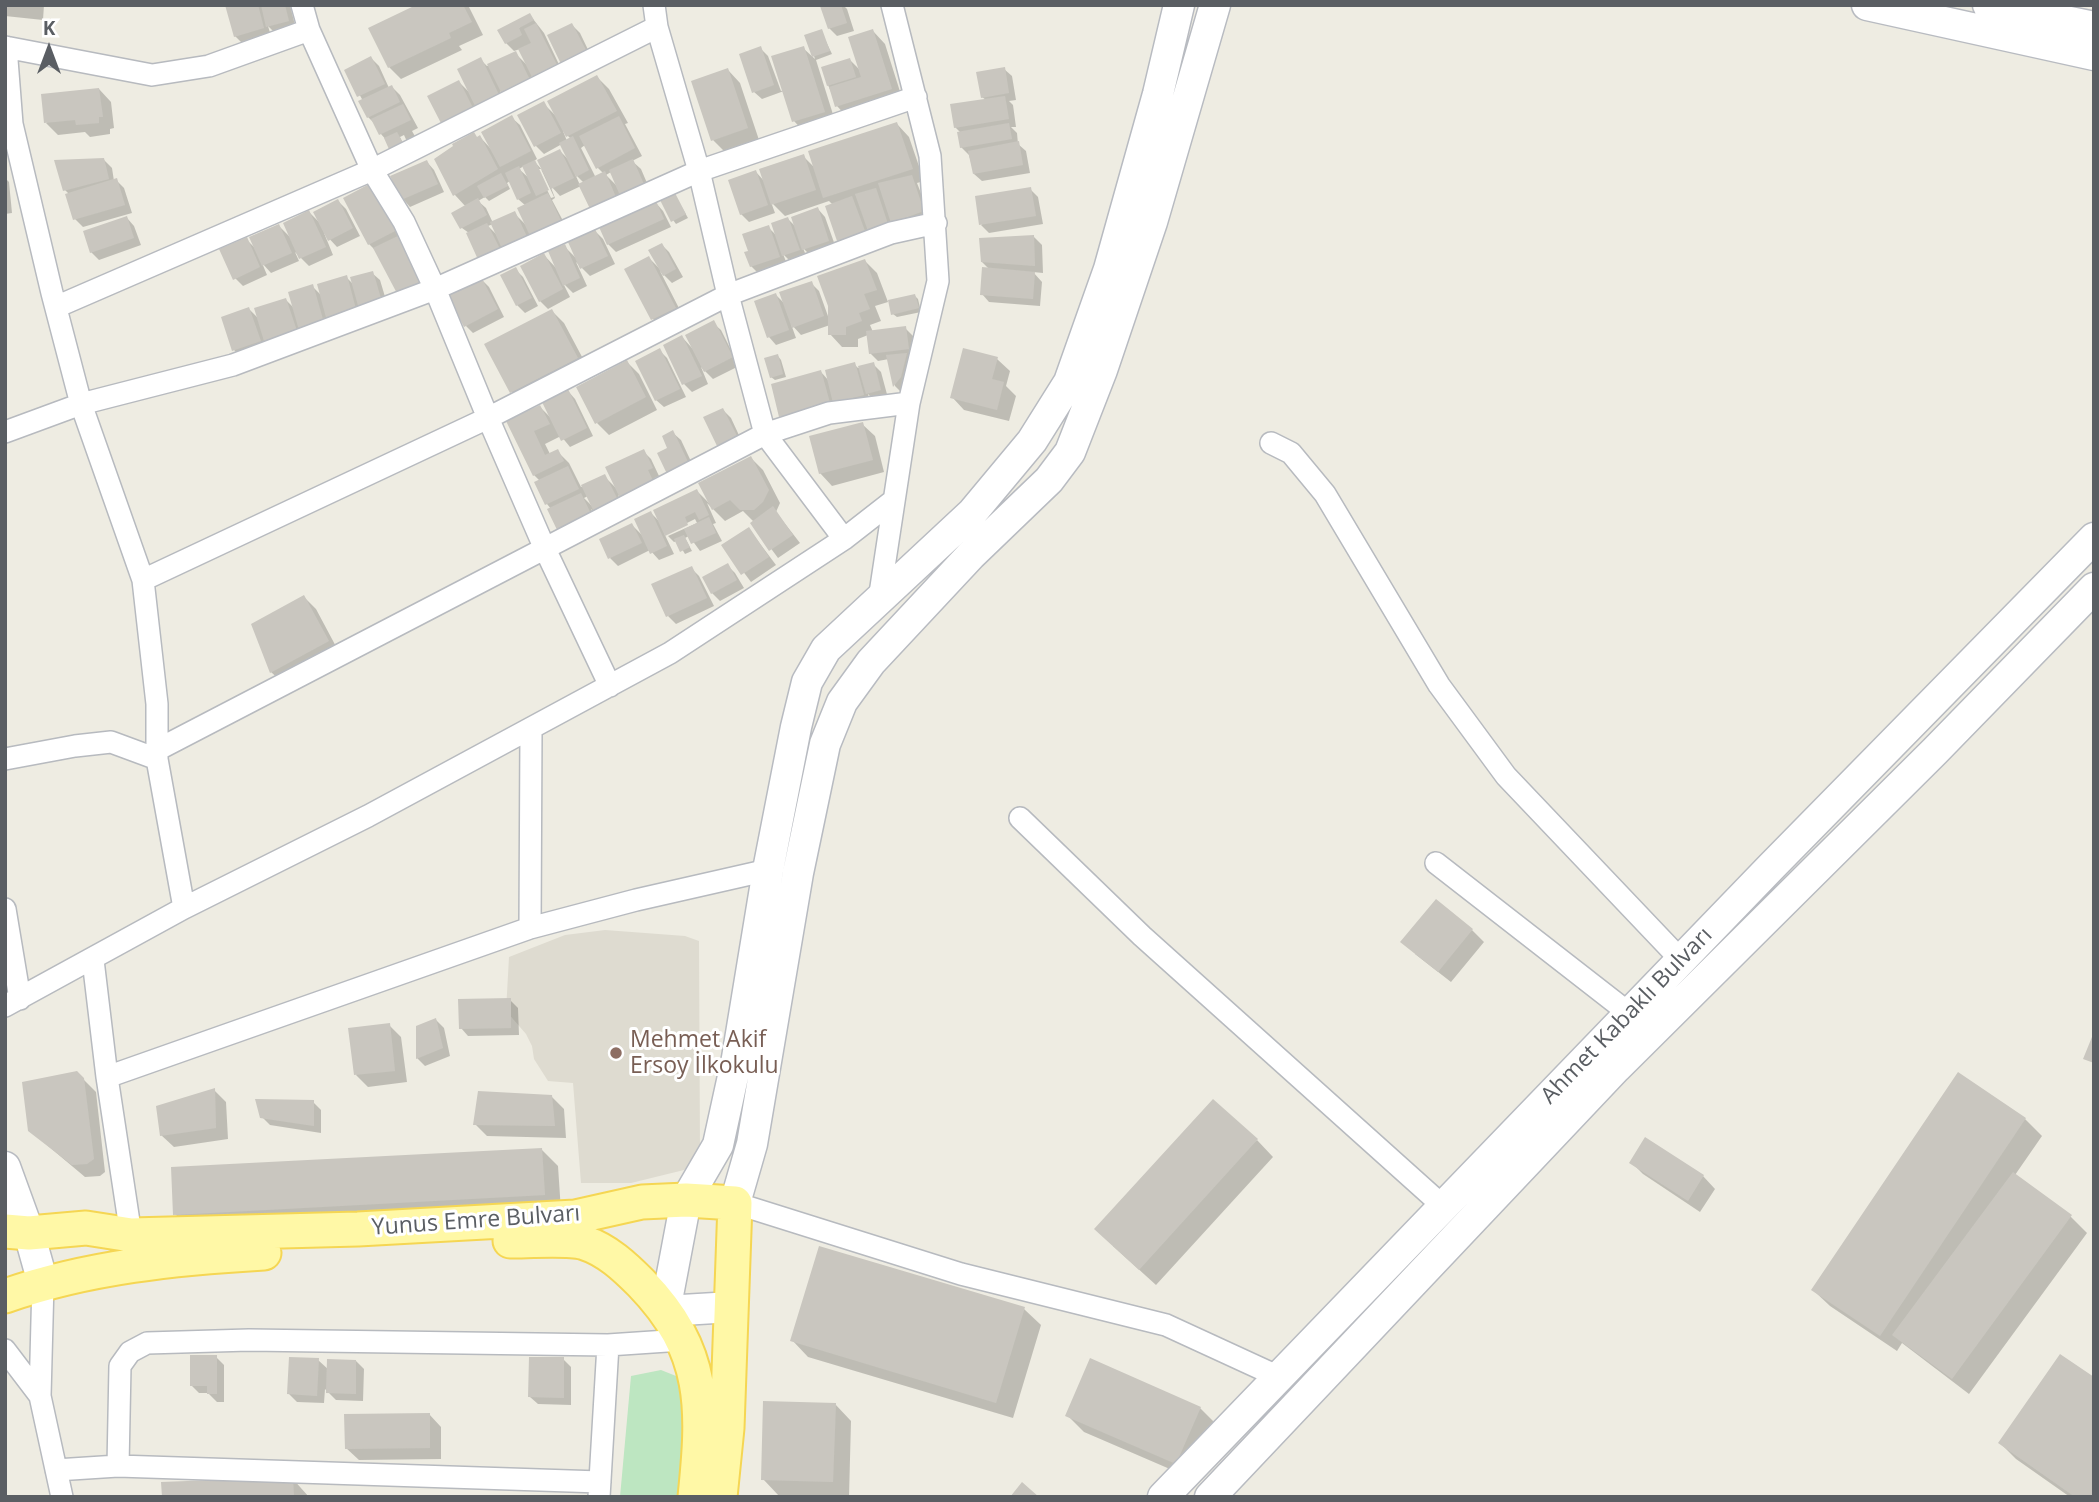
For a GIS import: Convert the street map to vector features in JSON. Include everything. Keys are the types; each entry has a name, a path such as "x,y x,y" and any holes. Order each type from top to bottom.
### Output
{"main road":[{"name":"Yunus Emre Bulvarı","path":"17,1232 86,1228 131,1235 358,1229 575,1217 642,1202 686,1199 736,1203"},
{"path":"720,1497 727,1428 736,1203"},
{"name":"Yunus Emre Bulvarı","path":"5,1296 43,1283 178,1258 488,1240 584,1242 609,1255 628,1271 665,1311 682,1340 696,1373 701,1408 695,1497"}],"street":[{"path":"302,5 309,30 372,170 404,222 435,289 545,549 610,687"},
{"path":"654,5 657,27 699,172 765,434 844,539"},
{"path":"879,600 909,403 939,281 930,156 892,5"},
{"path":"732,1307 665,1311 686,1199 718,1145 737,1058 768,870 807,682 826,649 972,513 1032,441 1069,382 1109,269 1158,93 1179,5"},
{"path":"1215,5 1152,222 1102,370 1070,452 1049,480 971,555 871,662 842,702 825,744 798,873 752,1144 736,1203 961,1273 1166,1325 1279,1377"},
{"path":"1867,5 2094,55"},
{"path":"1987,5 2094,27"},
{"path":"56,307 372,170 657,27"},
{"path":"184,908 157,754 157,704 143,580 81,404 56,307 12,124 6,47 152,75 209,66 309,30"},
{"path":"5,432 81,404 233,365 435,289 699,172 916,97"},
{"path":"143,580 488,418 728,295 891,233 936,223"},
{"path":"5,759 75,746 111,743 157,754 765,434 829,413 909,403"},
{"path":"1270,443 1291,453 1325,494 1439,685 1506,776 1681,960"},
{"path":"5,909 13,1003 184,908 368,816 670,653 844,539 894,500"},
{"name":"Ahmet Kabaklı Bulvarı","path":"1163,1497 1681,960 2094,538"},
{"name":"Ahmet Kabaklı Bulvarı","path":"1210,1497 1616,1068 1926,760 2094,588"},
{"path":"530,928 531,730"},
{"path":"1020,818 1142,936 1444,1207"},
{"path":"1436,863 1630,1014"},
{"path":"107,1077 530,928 636,900 768,870"},
{"path":"93,960 107,1077 131,1235"},
{"path":"5,1167 17,1232 43,1283 40,1396 62,1497"},
{"path":"118,1466 120,1366 130,1352 147,1343 249,1340 608,1345 682,1340"},
{"path":"57,1470 118,1466 599,1489 608,1345"},
{"path":"5,1350 40,1396"}],"shaded area":[{"name":"Mehmet Akif Ersoy İlkokulu","path":"605,930 685,936 699,941 700,1156 684,1170 631,1183 581,1183 573,1083 548,1081 534,1059 526,1034 506,1011 509,957 565,935"}],"green space":[{"path":"661,1370 681,1378 687,1497 620,1497 631,1376"}],"building":[{"path":"225,5 258,5 264,28 234,37"},
{"path":"261,5 285,5 289,21 266,27"},
{"path":"416,5 463,5 472,22 449,33 451,38 388,68 368,28"},
{"path":"841,5 847,23 828,29 820,6"},
{"path":"530,13 534,20 519,28 522,35 505,44 497,30"},
{"path":"536,23 559,69 534,81 518,49 531,43 524,29"},
{"path":"572,23 587,52 561,64 547,35"},
{"path":"822,29 830,51 812,57 804,35"},
{"path":"873,29 892,89 835,107 829,87 861,77 848,37"},
{"path":"761,46 774,85 752,93 739,54"},
{"path":"804,46 825,112 792,122 771,56"},
{"path":"516,51 531,82 503,96 487,64"},
{"path":"371,56 385,84 357,97 344,70"},
{"path":"481,57 501,99 477,110 457,69"},
{"path":"850,58 856,77 827,86 821,67"},
{"path":"1005,67 1009,93 981,98 976,72"},
{"path":"728,68 748,128 711,141 691,81"},
{"path":"597,75 617,111 566,137 547,101"},
{"path":"459,80 476,114 444,129 427,96"},
{"path":"392,85 400,102 367,118 358,101"},
{"path":"99,88 103,117 99,117 99,123 76,125 75,120 44,123 41,94"},
{"path":"1005,96 1009,119 954,128 950,104"},
{"path":"544,101 561,133 534,147 517,115"},
{"path":"403,104 411,120 379,135 371,119"},
{"path":"512,115 531,151 500,167 481,132"},
{"path":"619,116 635,148 596,169 579,136"},
{"path":"897,122 913,169 823,198 808,151"},
{"path":"1009,123 1012,139 960,148 957,132"},
{"path":"397,132 406,149 392,156 384,138"},
{"path":"474,132 477,137 480,135 498,169 453,196 434,159 453,146 452,144"},
{"path":"573,136 589,170 576,177 559,143"},
{"path":"1019,141 1023,165 973,174 968,151"},
{"path":"560,149 574,178 551,189 537,160"},
{"path":"804,154 816,190 771,205 759,169"},
{"path":"104,158 109,179 63,191 54,160"},
{"path":"633,159 646,189 622,200 609,170"},
{"path":"427,160 438,184 401,200 390,176"},
{"path":"535,160 549,190 536,196 522,166"},
{"path":"519,166 531,193 517,200 505,173"},
{"path":"756,170 768,205 740,215 728,180"},
{"path":"605,171 618,202 592,213 578,184"},
{"path":"501,173 508,186 484,198 477,186"},
{"path":"912,175 924,211 891,223 878,183"},
{"path":"117,178 125,205 73,220 65,194"},
{"path":"373,182 397,230 368,245 343,198"},
{"path":"1031,187 1036,216 979,225 975,196"},
{"path":"876,188 888,224 868,231 855,194"},
{"path":"548,193 563,225 532,240 517,208"},
{"path":"675,193 686,214 671,222 660,200"},
{"path":"852,196 865,231 837,241 825,206"},
{"path":"478,198 487,215 460,229 451,213"},
{"path":"338,199 353,228 328,241 313,212"},
{"path":"656,201 664,219 607,245 599,227"},
{"path":"818,207 829,241 802,250 791,217"},
{"path":"309,210 326,247 299,259 283,223"},
{"path":"515,211 529,241 504,253 490,222"},
{"path":"127,216 134,238 90,253 83,231"},
{"path":"788,217 800,250 782,256 771,223"},
{"path":"487,223 502,253 480,264 466,233"},
{"path":"279,224 292,253 262,266 249,237"},
{"path":"769,225 780,257 750,267 744,252 748,251 742,234"},
{"path":"595,229 608,256 580,269 568,242"},
{"path":"400,235 426,285 400,299 373,248"},
{"path":"1034,235 1035,266 981,262 979,238"},
{"path":"247,237 260,267 233,280 219,249"},
{"path":"662,243 676,269 663,276 648,250"},
{"path":"565,244 580,278 563,286 548,251"},
{"path":"544,253 563,289 539,302 520,266"},
{"path":"649,256 676,308 651,320 624,269"},
{"path":"865,259 877,290 864,294 870,309 859,313 862,321 846,327 846,335 828,335 828,306 817,276"},
{"path":"516,267 532,298 516,306 500,275"},
{"path":"982,267 1035,272 1033,299 980,295"},
{"path":"373,271 382,302 359,309 350,277"},
{"path":"347,275 357,313 327,321 317,284"},
{"path":"481,277 498,309 464,327 447,295"},
{"path":"812,281 824,316 792,328 779,292"},
{"path":"313,284 324,323 299,330 288,292"},
{"path":"776,293 789,330 767,338 754,301"},
{"path":"915,294 919,308 891,315 888,300"},
{"path":"286,298 297,331 264,341 254,308"},
{"path":"249,307 261,341 232,351 221,317"},
{"path":"552,309 578,358 510,393 484,344"},
{"path":"714,320 733,357 704,372 685,335"},
{"path":"906,326 909,349 869,354 866,331"},
{"path":"682,335 702,376 682,385 663,345"},
{"path":"660,348 680,389 655,401 635,361"},
{"path":"963,348 998,357 992,379 1004,382 997,410 950,398"},
{"path":"907,353 901,377 893,387 886,355"},
{"path":"778,354 783,374 770,378 764,358"},
{"path":"627,360 646,397 595,424 576,387"},
{"path":"855,362 864,395 833,403 825,370"},
{"path":"874,362 881,390 866,394 858,366"},
{"path":"821,370 830,403 779,417 771,384"},
{"path":"568,389 587,428 561,441 542,402"},
{"path":"540,405 550,424 534,431 545,455 558,449 564,461 533,476 506,421"},
{"path":"723,408 738,438 718,448 703,417"},
{"path":"863,422 873,460 819,474 809,436"},
{"path":"673,430 689,464 667,474 657,453 667,448 662,436"},
{"path":"644,449 653,468 648,470 654,483 621,500 605,467"},
{"path":"751,456 769,490 763,502 754,510 740,510 730,500 712,510 698,483"},
{"path":"568,466 579,489 545,505 534,482"},
{"path":"605,474 619,502 595,514 581,485"},
{"path":"697,489 709,515 699,520 695,512 685,517 688,525 665,536 653,510"},
{"path":"581,493 593,518 559,534 547,509"},
{"path":"773,506 793,535 769,551 750,523"},
{"path":"651,511 667,546 650,554 634,519"},
{"path":"709,517 716,533 691,544 684,529"},
{"path":"632,523 642,543 608,559 599,539"},
{"path":"749,527 769,557 741,575 721,545"},
{"path":"684,535 690,547 680,552 674,539"},
{"path":"728,563 737,580 711,594 702,577"},
{"path":"692,566 707,598 666,617 651,584"},
{"path":"304,595 329,641 270,673 251,624"},
{"path":"1436,899 1473,929 1438,972 1400,942"},
{"path":"511,998 511,1028 459,1029 458,999"},
{"path":"436,1018 443,1048 416,1059 416,1026"},
{"path":"390,1023 395,1071 354,1075 348,1028"},
{"path":"2094,1032 2094,1063 2083,1059"},
{"path":"77,1071 84,1078 94,1159 87,1164 72,1165 28,1131 22,1082"},
{"path":"1958,1072 2026,1118 1880,1336 1811,1290"},
{"path":"215,1088 216,1128 160,1136 156,1106"},
{"path":"478,1091 552,1095 555,1126 473,1125"},
{"path":"255,1099 314,1100 314,1126 260,1118"},
{"path":"1213,1099 1258,1139 1139,1270 1094,1229"},
{"path":"1645,1137 1704,1175 1688,1201 1629,1163"},
{"path":"542,1148 545,1195 173,1215 171,1167"},
{"path":"2013,1172 2072,1215 1952,1379 1892,1335"},
{"path":"819,1246 1025,1307 996,1403 790,1341"},
{"path":"2060,1354 2094,1377 2094,1497 2075,1497 1998,1443"},
{"path":"190,1355 217,1355 217,1394 207,1394 207,1386 190,1386"},
{"path":"289,1357 319,1358 317,1396 287,1394"},
{"path":"529,1357 564,1357 564,1398 528,1397"},
{"path":"1090,1358 1201,1407 1176,1464 1065,1416"},
{"path":"327,1359 356,1360 356,1394 326,1393"},
{"path":"763,1401 836,1403 833,1482 761,1480"},
{"path":"430,1413 430,1448 345,1449 344,1414"},
{"path":"293,1477 294,1497 162,1497 161,1482"},
{"path":"1022,1482 1039,1497 1010,1497"}],"place":[{"name":"Mehmet Akif Ersoy İlkokulu","path":"616,1053"}]}
